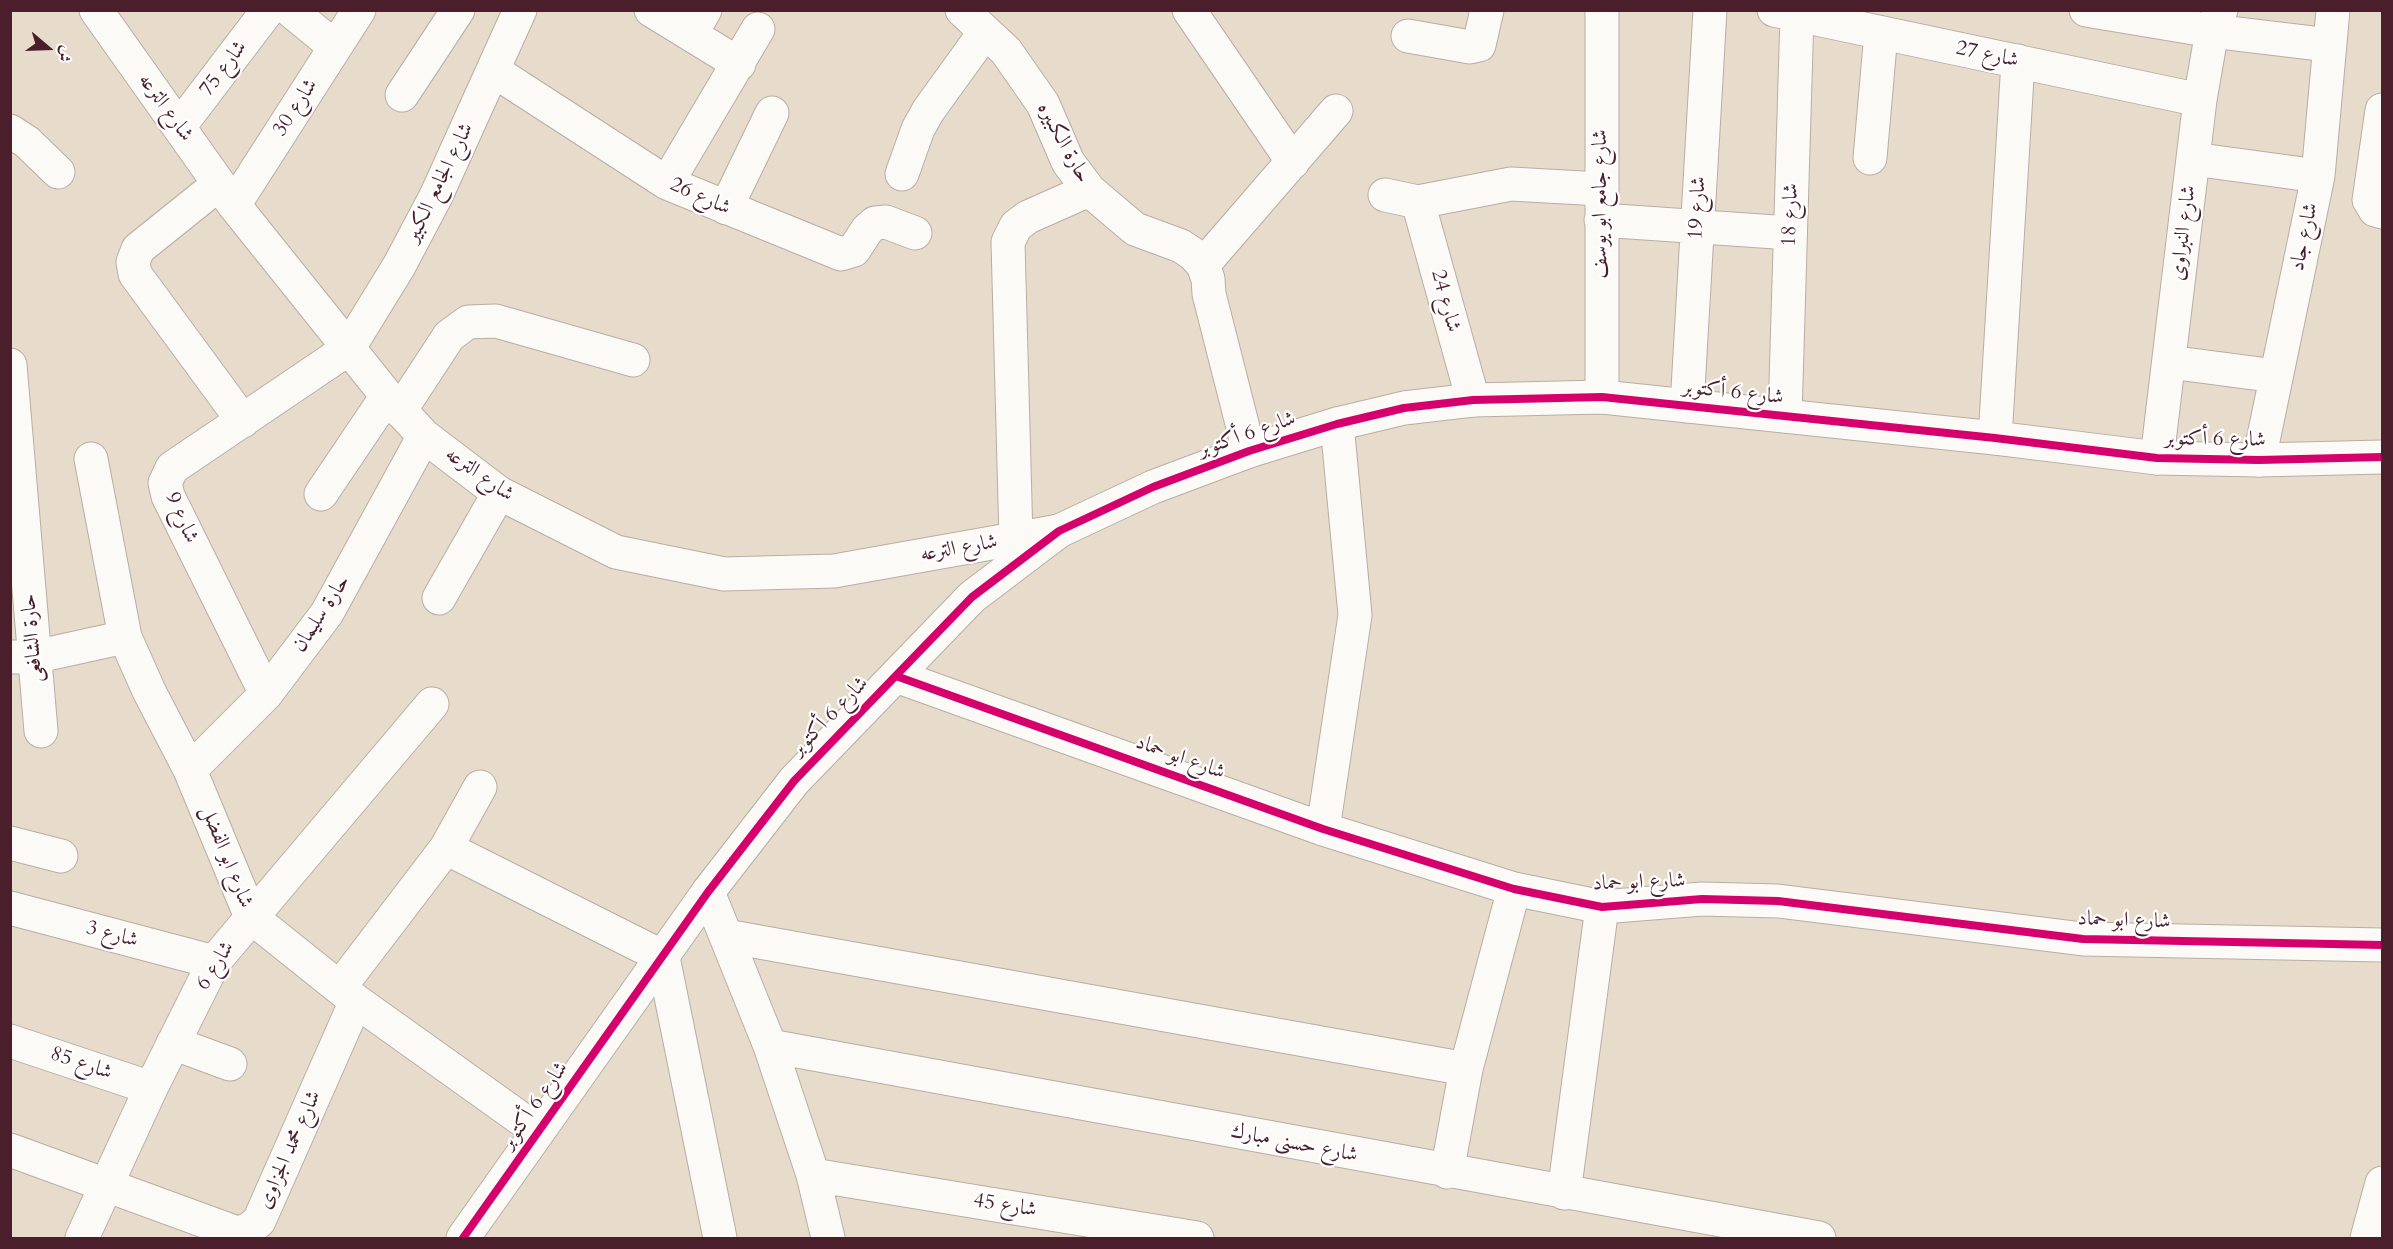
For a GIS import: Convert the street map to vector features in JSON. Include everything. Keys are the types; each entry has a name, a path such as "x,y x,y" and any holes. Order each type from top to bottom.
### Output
{"street":[{"name":"شارع الترعه","path":"96,10 227,194 393,404 424,436 499,492 616,552 724,574 834,571 1059,531"},
{"name":"شارع 75","path":"179,127 268,10"},
{"path":"290,10 335,47"},
{"name":"شارع 30","path":"243,420 135,274 133,262 138,249 227,194 335,47 359,10"},
{"path":"402,95 458,10"},
{"name":"شارع الجامع الكبير","path":"348,349 399,266 436,195 520,10"},
{"path":"651,10 698,22 739,64"},
{"path":"1189,10 1293,162"},
{"path":"1407,36 1470,47 1479,45 1487,10"},
{"name":"شارع جامع ابو يوسف","path":"1602,10 1602,398"},
{"name":"شارع 19","path":"1687,406 1710,10"},
{"path":"2086,10 2216,21 2329,45"},
{"name":"شارع جاد","path":"2259,460 2318,176 2333,10"},
{"name":"شارع 27","path":"1786,13 2200,100"},
{"name":"شارع 18","path":"1785,416 1790,233 1786,13"},
{"path":"902,174 918,129 974,21"},
{"name":"حارة الكبيره","path":"974,21 1006,51 1043,104 1068,162 1089,190 1135,230 1181,246 1203,265"},
{"name":"شارع النبراوى","path":"2157,458 2200,100 2216,21"},
{"path":"667,183 758,29"},
{"path":"1870,158 1881,33"},
{"path":"1995,438 2018,61"},
{"name":"شارع 26","path":"494,71 667,183 841,254 854,250 867,230 875,223 886,222 915,233"},
{"path":"2382,110 2369,200 2375,210 2382,212"},
{"path":"1249,451 1203,265 1336,111"},
{"path":"726,208 772,113"},
{"path":"10,131 27,142 58,172"},
{"path":"2193,159 2318,176"},
{"path":"1385,195 1418,202 1511,184 1697,227 1790,233"},
{"path":"1016,539 1008,242 1016,226 1028,218 1089,190"},
{"name":"شارع 24","path":"1418,202 1473,400"},
{"path":"321,494 449,336 468,322 496,321 633,360"},
{"name":"شارع 9","path":"266,694 168,496 165,483 172,468 348,349"},
{"path":"2169,362 2276,376"},
{"name":"حارة الشافعى","path":"10,365 22,657 41,731"},
{"name":"شارع 6 أكتوبر","path":"463,1239 708,892 794,781 972,597 1059,531 1153,487 1249,451 1337,424 1404,408 1473,400 1602,398 1995,438 2157,458 2259,460 2382,457"},
{"path":"1323,829 1355,615 1337,424"},
{"name":"حارة سليمان","path":"190,770 266,694 327,613 424,436"},
{"name":"شارع ابو الفضل","path":"91,459 125,637 149,691 190,770 251,917 348,994 538,1131"},
{"path":"439,598 499,492"},
{"path":"22,657 125,637"},
{"name":"شارع ابو حماد","path":"896,676 1323,829 1514,889 1602,907 1702,899 1778,901 2083,939 2382,945"},
{"name":"شارع 6","path":"82,1239 151,1088 214,962 432,704"},
{"name":"شارع محمد الجزاوى","path":"10,1150 237,1233 248,1230 259,1221 348,994 446,848 480,787"},
{"path":"10,843 61,856"},
{"path":"446,848 663,957 720,1239"},
{"path":"1447,1172 1466,1069 1514,889"},
{"path":"708,892 770,1046 813,1175 828,1239"},
{"path":"1564,1193 1602,907"},
{"name":"شارع 3","path":"10,908 214,962"},
{"path":"726,936 1466,1069"},
{"name":"شارع 85","path":"10,1041 151,1088"},
{"path":"173,1044 230,1064"},
{"name":"شارع حسنى مبارك","path":"770,1046 1819,1239"},
{"name":"شارع 45","path":"813,1175 1197,1239"},
{"path":"2367,1239 2382,1183"}],"cycle path":[{"path":"463,1238 708,892 794,781 972,597 1059,531 1153,487 1249,451 1337,424 1404,408 1473,400 1602,397 1995,438 2157,458 2259,460 2382,457"},
{"path":"896,676 1323,829 1514,889 1602,907 1702,899 1778,901 2083,939 2382,945"}]}
